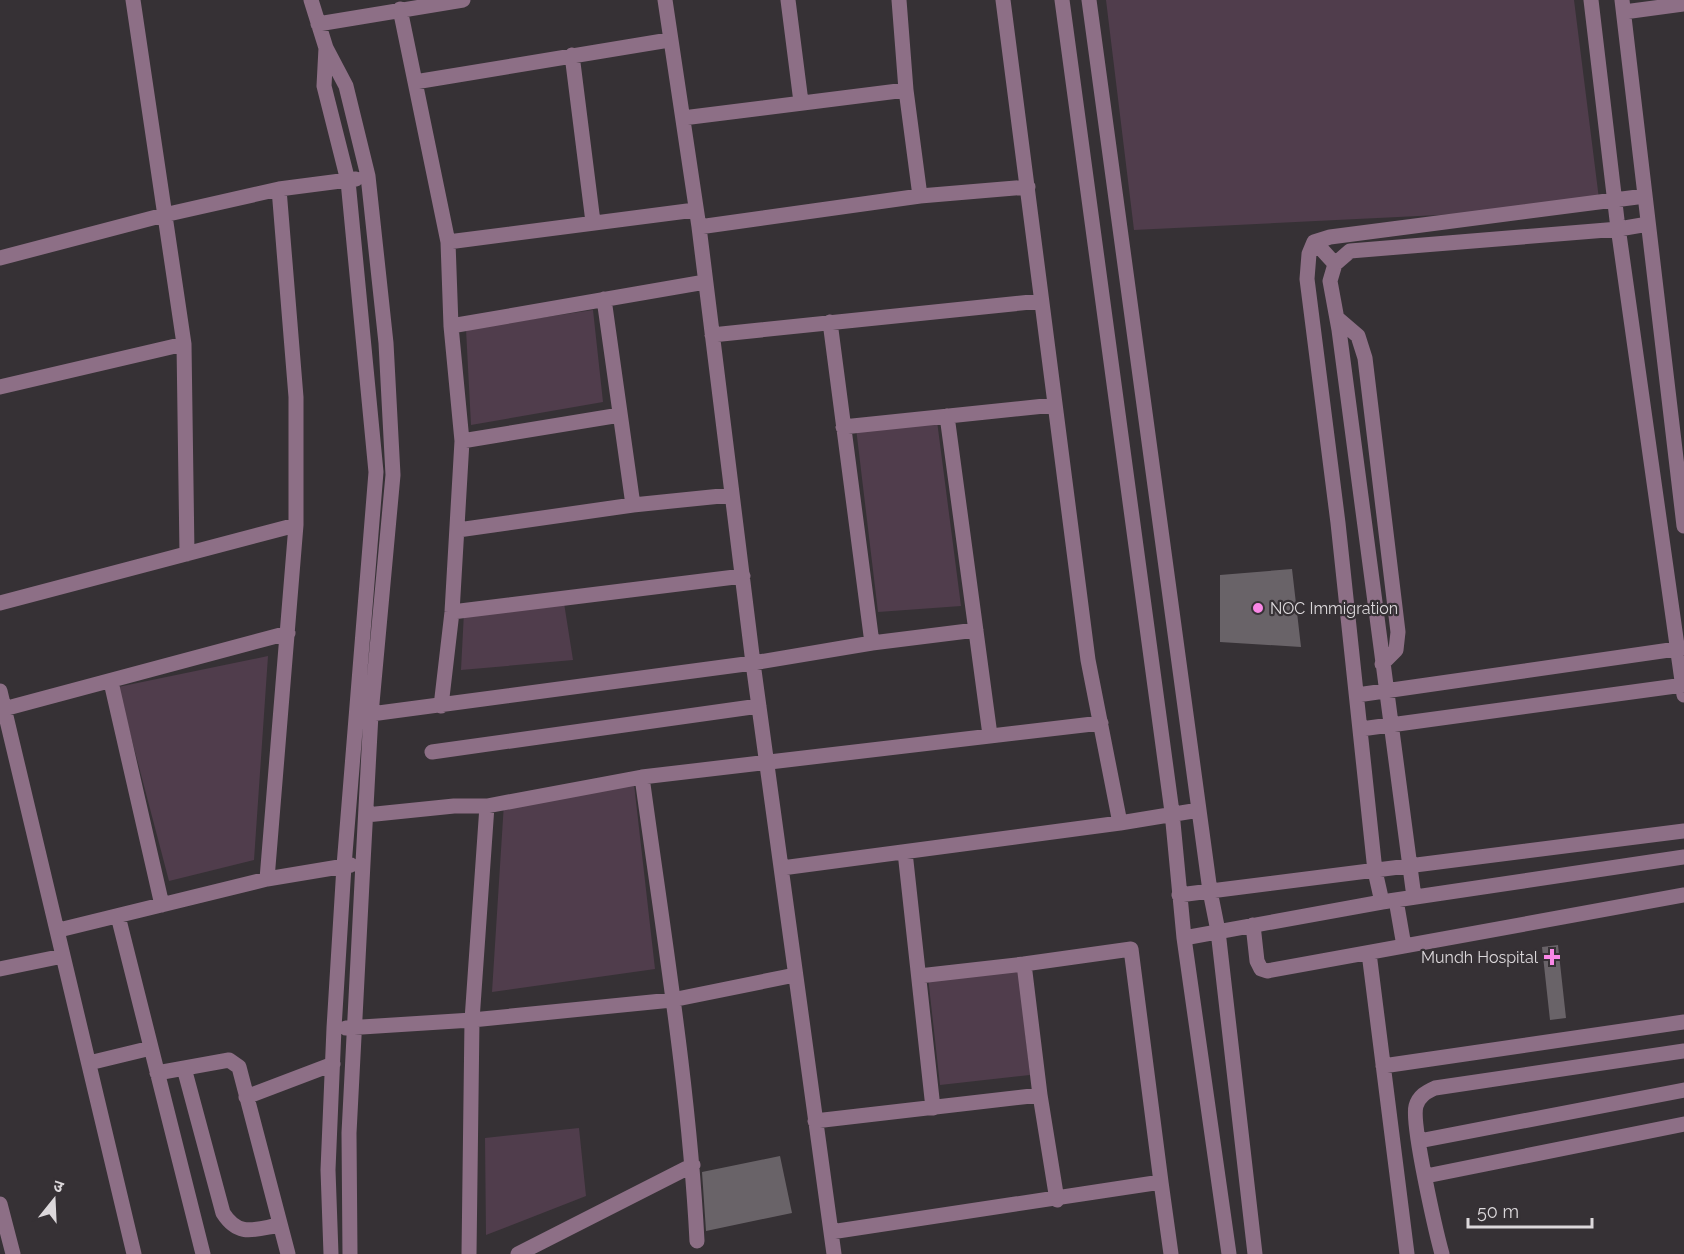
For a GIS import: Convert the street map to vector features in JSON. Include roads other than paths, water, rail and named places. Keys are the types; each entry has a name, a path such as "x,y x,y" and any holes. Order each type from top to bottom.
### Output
{"street":[{"path":"133,0 184,344 188,554"},
{"path":"312,0 326,48 346,86 368,176 386,343 393,475 371,714 349,1143 350,1254"},
{"path":"318,24 463,0"},
{"path":"665,0 669,40 699,227 753,663 834,1254"},
{"path":"788,0 801,102"},
{"path":"899,0 906,90 921,196"},
{"path":"1003,0 1088,660 1120,823"},
{"path":"1062,0 1173,812 1184,938 1229,1254"},
{"path":"1089,0 1210,891 1218,932 1255,1254"},
{"path":"1361,729 1683,688 1680,649 1615,200 1591,0"},
{"path":"1684,4 1623,6 1648,224 1679,447 1684,526"},
{"path":"400,9 448,242 451,326 462,441 452,612 441,706"},
{"path":"415,82 669,40"},
{"path":"326,48 324,86 348,181 376,472 344,866 334,1028 328,1170 331,1254"},
{"path":"572,55 593,222"},
{"path":"683,118 906,90"},
{"path":"0,258 164,215 279,189 348,181 368,176"},
{"path":"699,227 921,196 1028,187"},
{"path":"267,879 296,525 296,397 279,189"},
{"path":"1404,946 1376,871 1307,279 1309,254 1315,242 1330,237 1645,196"},
{"path":"448,242 695,210"},
{"path":"1414,897 1408,867 1337,318 1330,281 1335,264 1350,251 1619,229 1648,224"},
{"path":"1315,242 1335,264"},
{"path":"451,326 705,282"},
{"path":"604,299 633,505"},
{"path":"712,334 1041,301"},
{"path":"1337,318 1358,336 1365,358 1398,632 1396,650 1382,664"},
{"path":"830,322 872,643"},
{"path":"0,387 184,344"},
{"path":"843,427 1054,405"},
{"path":"462,441 620,415"},
{"path":"947,416 990,735"},
{"path":"458,530 633,505 732,495"},
{"path":"0,603 296,525"},
{"path":"452,612 743,576"},
{"path":"371,714 753,663 872,643 976,630"},
{"path":"2,710 288,633"},
{"path":"1357,696 1680,649"},
{"path":"111,682 162,905"},
{"path":"0,691 2,710 59,930 63,956 134,1254"},
{"path":"432,752 759,706"},
{"path":"366,815 454,806 488,806 642,777 768,764 1101,723"},
{"path":"642,777 693,1165 697,1241"},
{"path":"469,1254 472,1020 488,806"},
{"path":"782,868 1120,823 1173,812 1199,810"},
{"path":"1179,895 1684,831"},
{"path":"905,852 933,1108"},
{"path":"1184,938 1389,901 1684,857"},
{"path":"59,930 267,879 363,863"},
{"path":"1252,925 1257,961 1261,969 1267,971 1684,895"},
{"path":"117,916 204,1254"},
{"path":"919,976 1131,949 1171,1254"},
{"path":"1369,953 1407,1254"},
{"path":"0,969 63,956"},
{"path":"1024,964 1040,1095 1057,1200"},
{"path":"334,1028 472,1020 672,1000 795,975"},
{"path":"1383,1066 1684,1022"},
{"path":"88,1063 151,1048"},
{"path":"1442,1254 1435,1232 1419,1141 1415,1109 1419,1098 1436,1088 1684,1051"},
{"path":"157,1073 229,1060 235,1062 239,1067 280,1225 282,1253"},
{"path":"246,1097 333,1064"},
{"path":"184,1068 223,1213 230,1225 237,1229 247,1230 280,1225"},
{"path":"1419,1141 1684,1090"},
{"path":"815,1121 1040,1095"},
{"path":"1426,1176 1684,1124"},
{"path":"518,1254 693,1165"},
{"path":"831,1232 1057,1200 1161,1182"},
{"path":"0,1204 2,1224 13,1254"}],"place":[{"name":"NOC Immigration","path":"1258,608"},
{"name":"Mundh Hospital","path":"1552,957"}]}
